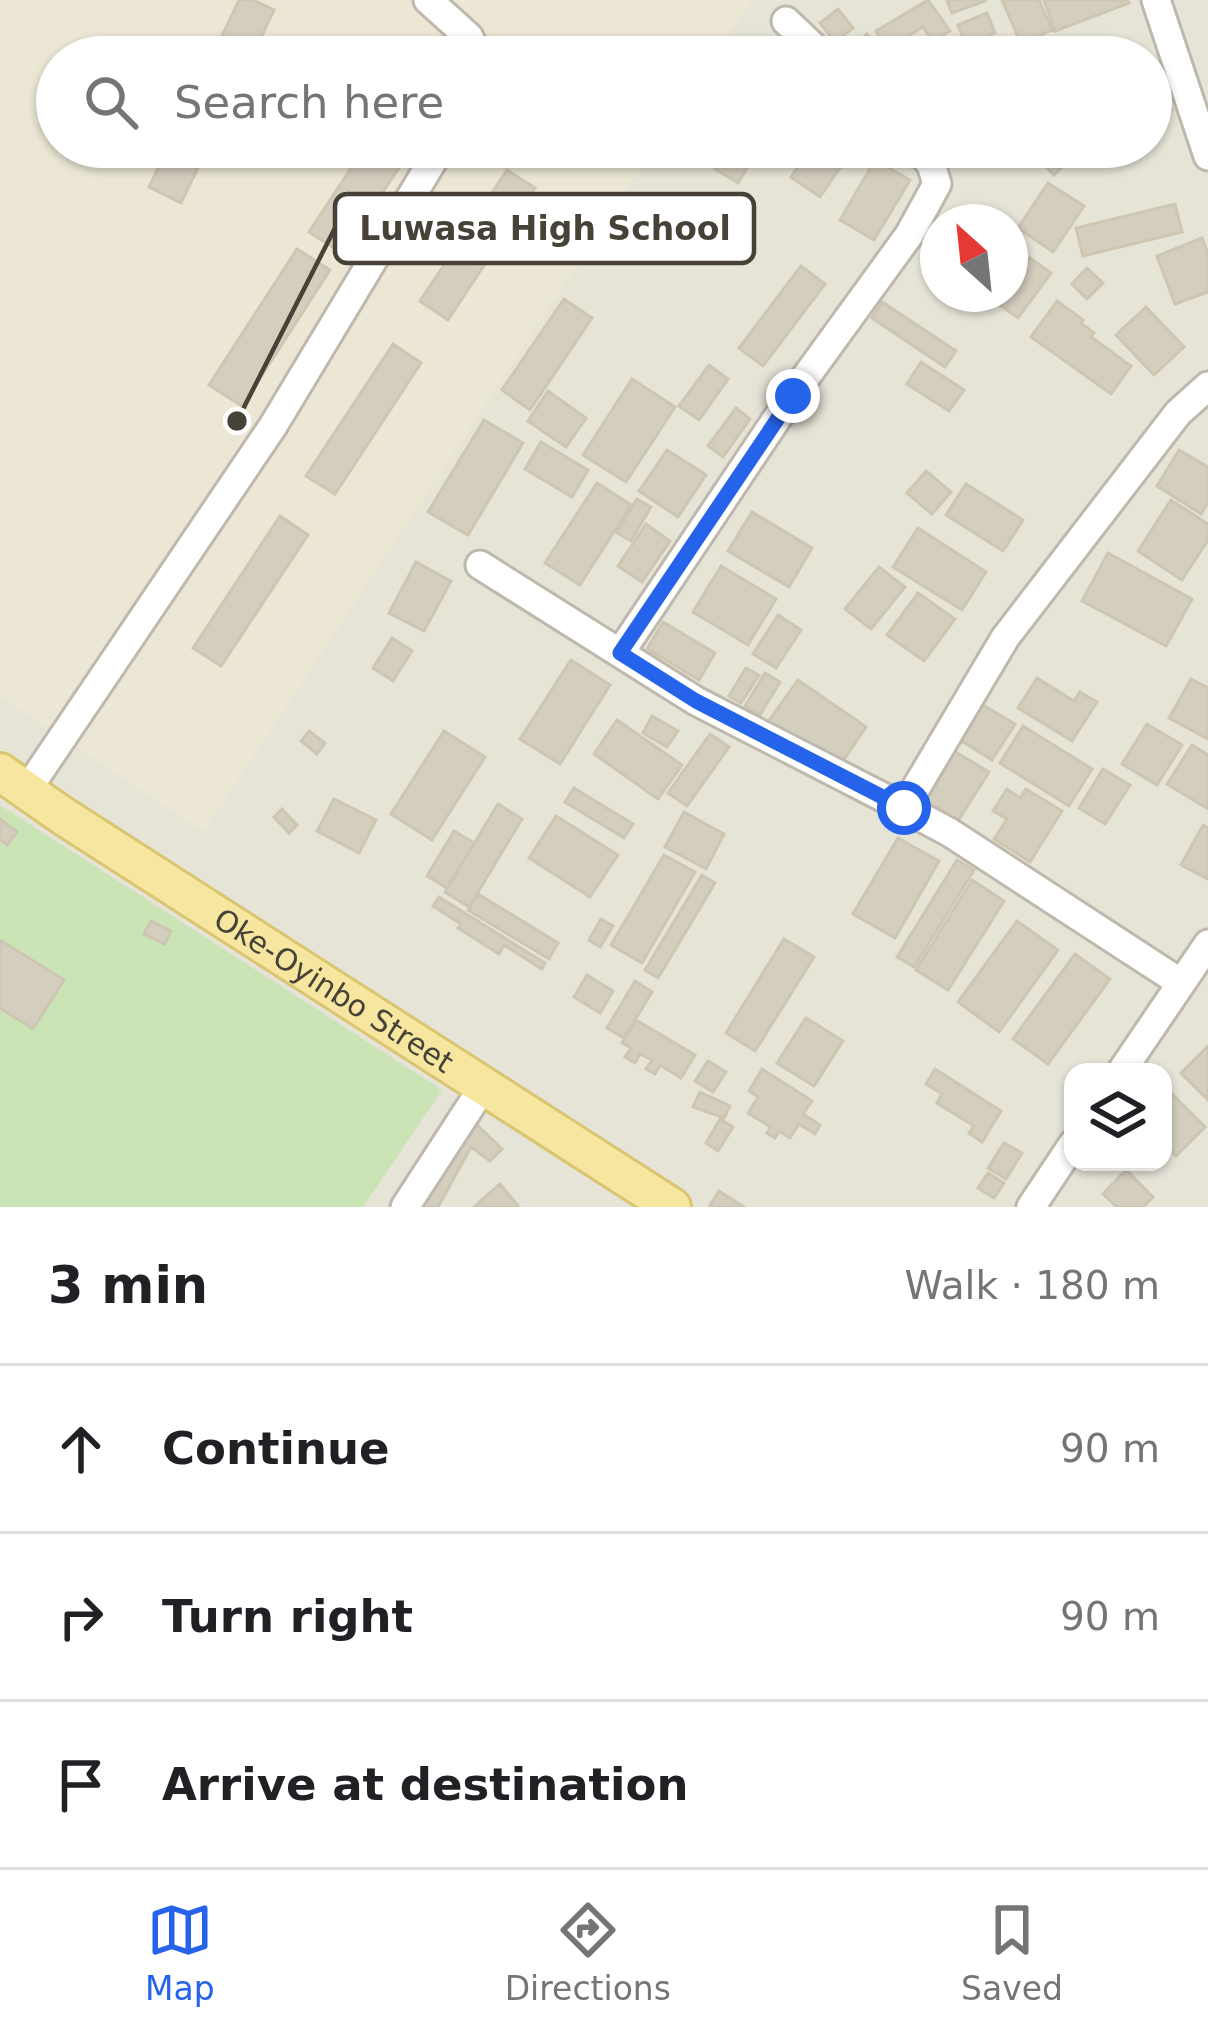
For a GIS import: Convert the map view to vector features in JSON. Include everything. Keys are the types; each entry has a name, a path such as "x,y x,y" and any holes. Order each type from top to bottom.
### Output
{"main road":[{"name":"Oke-Oyinbo Street","path":"13,781 672,1207"}],"street":[{"path":"428,0 467,36"},
{"path":"1156,0 1168,36"},
{"path":"786,21 802,36"},
{"path":"1172,48 1208,156"},
{"path":"13,781 273,426 428,168"},
{"path":"620,653 793,396 909,236 937,184 932,168"},
{"path":"904,808 1005,638 1178,413 1208,386"},
{"path":"479,565 696,701 949,832 1181,983"},
{"path":"1127,1063 1208,944"},
{"path":"405,1207 484,1084"},
{"path":"1031,1207 1064,1158"}],"shaded area":[{"path":"0,0 1208,0 1208,1207 0,1207"},
{"path":"0,0 752,0 729,36 36,36 36,168 641,168 204,832 0,696"}],"green space":[{"path":"0,805 442,1090 363,1207 0,1207"}],"building":[{"path":"239,0 253,0 274,10 262,36 222,36"},
{"path":"928,0 950,31 929,36 923,27 908,36 879,36 876,31"},
{"path":"947,0 984,0 985,1 952,13"},
{"path":"1002,0 1039,0 1052,30 1039,36 1018,36"},
{"path":"1044,0 1127,0 1129,3 1055,31"},
{"path":"838,9 853,28 843,36 830,36 820,23"},
{"path":"987,13 995,33 962,36 958,25"},
{"path":"158,168 198,168 181,203 149,187"},
{"path":"351,168 399,168 342,253 309,232"},
{"path":"716,168 747,168 738,183"},
{"path":"797,168 840,168 820,197 791,177"},
{"path":"870,168 889,168 910,180 874,240 840,220"},
{"path":"507,170 535,188 448,320 420,301"},
{"path":"1048,183 1084,206 1053,252 1028,235 1028,213"},
{"path":"1175,204 1182,232 1083,256 1076,228"},
{"path":"1202,238 1208,254 1208,292 1175,304 1157,256"},
{"path":"297,249 330,270 242,406 209,385"},
{"path":"1028,261 1051,273 1028,304"},
{"path":"801,266 825,284 763,366 739,348"},
{"path":"1087,268 1103,283 1087,299 1072,284"},
{"path":"564,299 592,318 530,410 502,390"},
{"path":"1057,301 1083,320 1094,333 1091,337 1131,366 1111,394 1031,337"},
{"path":"882,302 956,351 945,367 872,318"},
{"path":"1146,307 1184,347 1154,375 1116,335"},
{"path":"393,344 421,363 335,494 306,476"},
{"path":"921,362 964,390 949,411 907,384"},
{"path":"709,365 728,379 699,420 679,406"},
{"path":"632,379 675,407 626,482 583,455"},
{"path":"548,391 586,418 566,447 528,421"},
{"path":"736,408 750,419 723,457 708,446"},
{"path":"484,420 523,443 468,535 428,512"},
{"path":"541,442 588,470 572,497 525,469"},
{"path":"667,450 706,475 678,517 639,491"},
{"path":"1179,450 1208,467 1208,502 1201,514 1157,486"},
{"path":"926,471 951,492 932,514 907,493"},
{"path":"597,483 631,505 580,585 545,563"},
{"path":"966,484 1023,520 1003,551 946,515"},
{"path":"637,499 651,507 631,541 617,533"},
{"path":"1171,500 1208,524 1208,540 1182,580 1138,551"},
{"path":"752,512 812,548 789,587 728,551"},
{"path":"280,516 308,535 221,666 193,648"},
{"path":"646,524 670,541 642,582 618,566"},
{"path":"918,528 986,572 962,610 893,567"},
{"path":"1108,553 1192,599 1166,646 1082,601"},
{"path":"416,562 451,581 424,631 389,613"},
{"path":"721,566 776,599 748,645 693,612"},
{"path":"879,567 905,587 871,629 845,609"},
{"path":"918,593 955,619 924,661 887,635"},
{"path":"778,615 801,630 776,668 753,654"},
{"path":"663,622 715,653 699,680 647,649"},
{"path":"392,638 412,651 393,681 373,668"},
{"path":"571,660 610,685 560,764 520,739"},
{"path":"746,668 759,675 741,703 729,696"},
{"path":"765,673 780,682 760,715 745,706"},
{"path":"1037,678 1074,701 1080,692 1097,702 1072,741 1018,708"},
{"path":"1191,679 1208,688 1208,739 1169,718"},
{"path":"798,680 866,727 837,770 768,722"},
{"path":"983,705 1015,724 992,760 960,740"},
{"path":"652,716 678,731 667,747 643,733"},
{"path":"617,720 682,765 658,799 594,754"},
{"path":"1147,724 1182,745 1157,785 1122,764"},
{"path":"1023,726 1092,769 1069,806 1000,763"},
{"path":"309,731 325,743 317,754 301,741"},
{"path":"444,731 485,757 432,840 391,814"},
{"path":"710,734 729,747 687,806 668,793"},
{"path":"1192,745 1208,755 1208,809 1167,784"},
{"path":"954,751 989,772 956,824 922,802"},
{"path":"1103,769 1130,785 1105,824 1079,808"},
{"path":"574,788 633,824 624,838 565,802"},
{"path":"1007,789 1020,798 1026,789 1062,811 1030,862 994,839 1007,819 993,811"},
{"path":"334,799 376,820 359,853 317,831"},
{"path":"498,804 522,819 469,907 445,892"},
{"path":"282,809 297,825 289,833 274,817"},
{"path":"684,812 724,834 706,869 665,847"},
{"path":"556,816 618,855 590,897 529,858"},
{"path":"0,819 17,832 7,845 0,839"},
{"path":"1203,825 1208,828 1208,879 1181,865"},
{"path":"454,831 474,843 447,888 427,876"},
{"path":"898,838 939,861 895,938 853,914"},
{"path":"664,855 695,872 642,963 611,945"},
{"path":"957,860 974,870 914,967 897,957"},
{"path":"702,875 715,883 658,978 645,970"},
{"path":"972,880 1004,901 948,990 916,970"},
{"path":"478,894 558,943 549,959 468,910"},
{"path":"439,897 545,963 542,969 504,945 499,954 458,928 461,924 433,906"},
{"path":"601,919 613,926 600,947 589,940"},
{"path":"151,921 171,931 165,944 144,934"},
{"path":"1017,921 1058,950 999,1032 958,1002"},
{"path":"784,939 814,957 755,1051 726,1033"},
{"path":"0,940 64,980 33,1029 0,1008"},
{"path":"1075,954 1110,979 1048,1064 1013,1039"},
{"path":"587,975 613,991 600,1013 574,997"},
{"path":"635,981 652,992 624,1038 607,1028"},
{"path":"806,1018 843,1041 814,1086 777,1063"},
{"path":"636,1020 695,1055 681,1078 660,1065 655,1074 646,1069 652,1060 640,1054 635,1063 625,1057 631,1048 622,1043"},
{"path":"1208,1046 1208,1100 1181,1073"},
{"path":"708,1061 726,1072 713,1092 695,1081"},
{"path":"762,1069 812,1101 803,1114 820,1125 815,1134 799,1124 790,1138 779,1131 775,1138 767,1133 771,1127 748,1113 758,1097 749,1091"},
{"path":"935,1069 1001,1111 982,1142 969,1133 974,1126 937,1103 942,1094 926,1084"},
{"path":"700,1092 730,1106 724,1118 693,1107"},
{"path":"1172,1094 1205,1127 1176,1156 1172,1152"},
{"path":"469,1117 502,1149 490,1161 471,1147 438,1207 415,1207"},
{"path":"720,1119 733,1127 718,1151 706,1143"},
{"path":"1004,1143 1022,1153 1006,1179 988,1168"},
{"path":"1127,1171 1153,1197 1143,1207 1117,1207 1103,1194"},
{"path":"988,1173 1004,1183 994,1198 978,1188"},
{"path":"500,1184 519,1207 474,1207"},
{"path":"719,1191 744,1207 709,1207"}],"place":[{"name":"Luwasa High School","path":"237,421"}],"route":[{"path":"793,396 620,653 696,701 904,808"}]}
